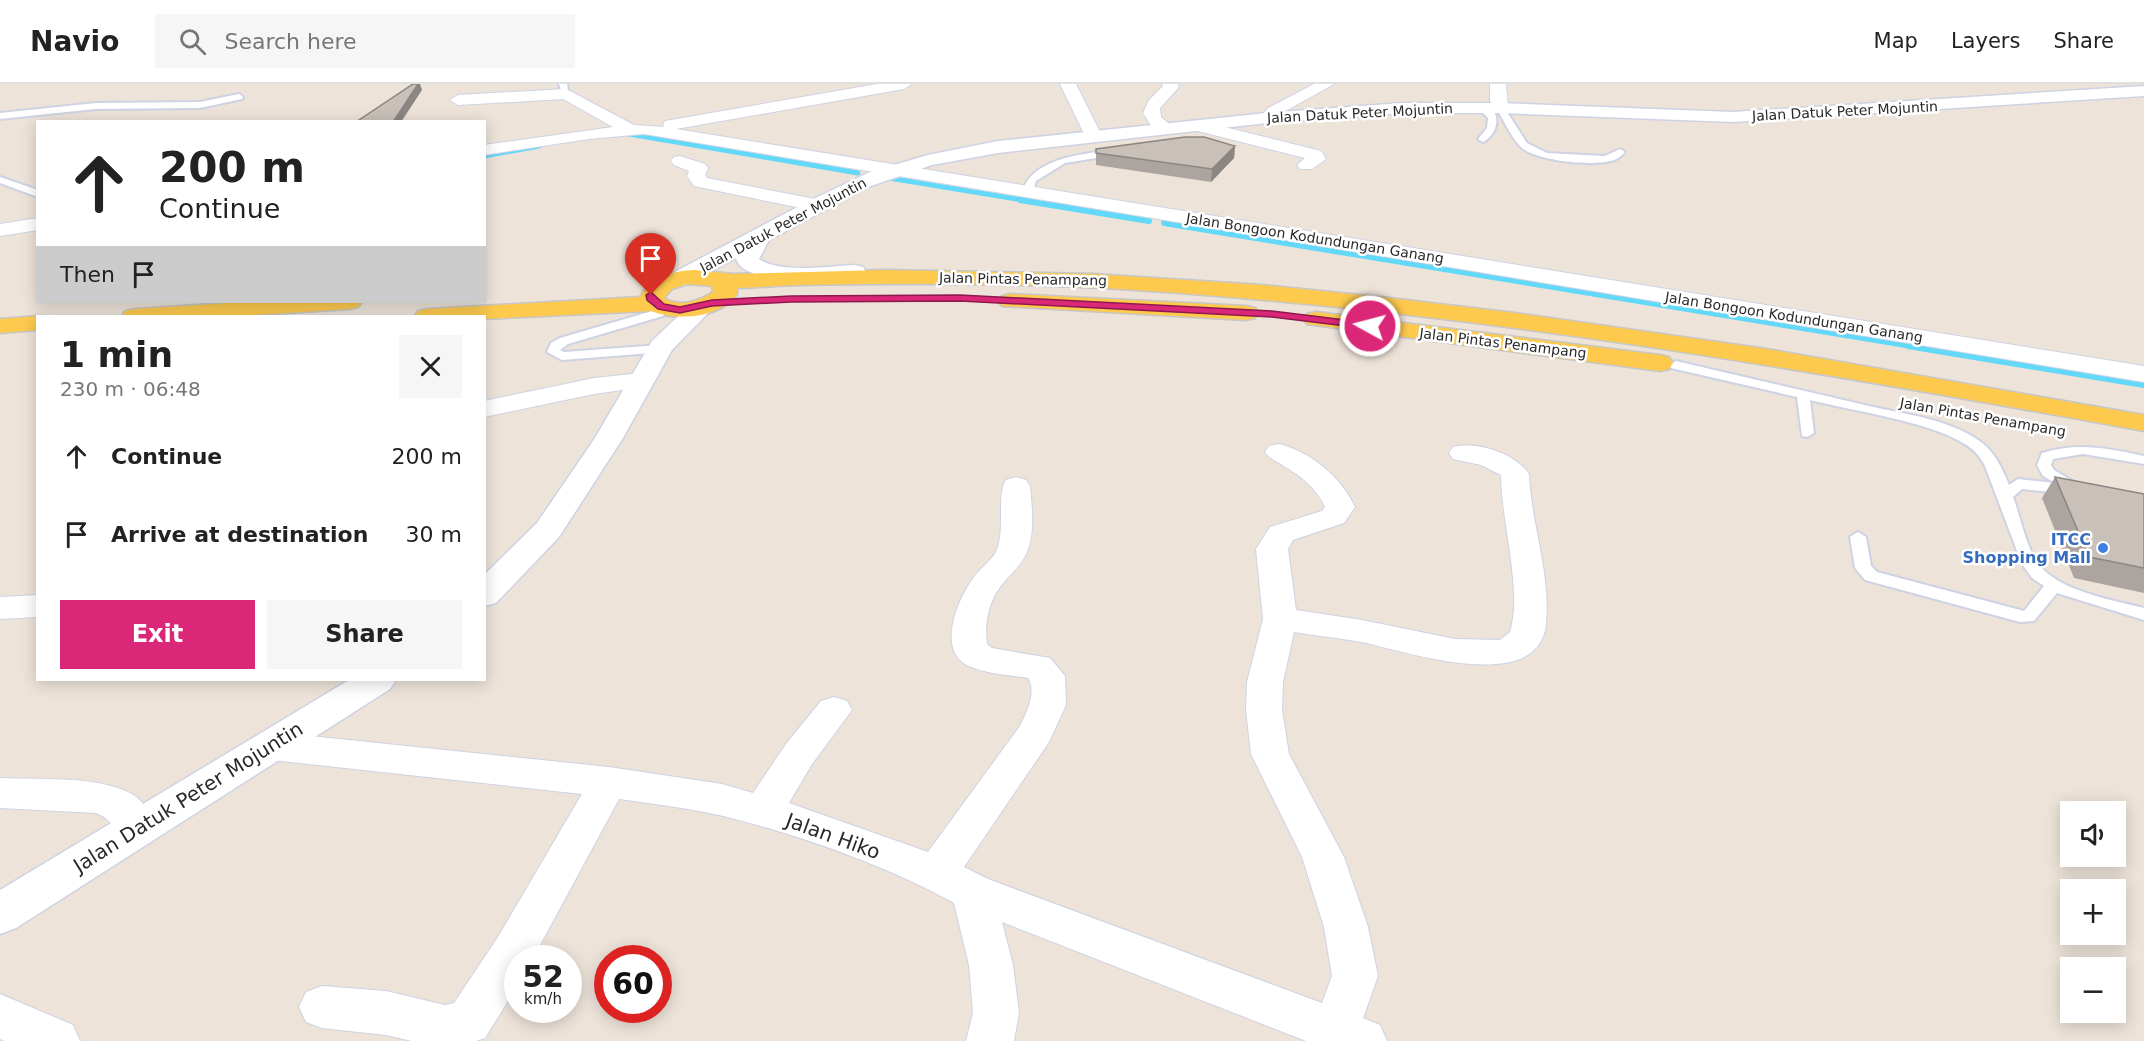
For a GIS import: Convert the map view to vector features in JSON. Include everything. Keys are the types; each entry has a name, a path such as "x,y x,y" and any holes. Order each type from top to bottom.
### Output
{"main road":[{"name":"Jalan Datuk Peter Mojuntin","path":"672,281 862,182 893,171 966,152 1267,118 1403,108 1492,108 1733,117 2144,91"},
{"path":"760,237 748,254 747,261 758,268 784,272 903,273 930,277"},
{"path":"486,292 672,281 699,277 712,297"},
{"name":"Jalan Pintas Penampang","path":"712,297 788,278 930,277 1130,282 1407,306 1597,330 2144,423"},
{"path":"660,347 658,308 651,300 654,291 672,281"},
{"path":"442,315 543,308 680,310 712,297"},
{"path":"486,593 548,530 609,438 660,347 712,297"},
{"name":"Jalan Pintas Penampang","path":"712,297 960,298 1272,314 1676,365 2144,446"},
{"path":"147,315 309,303"},
{"path":"0,326 36,323"},
{"path":"0,347 36,345"},
{"name":"Jalan Datuk Peter Mojuntin","path":"0,914 375,681"}],"street":[{"path":"458,100 564,89 637,129 904,84"},
{"path":"1068,84 1093,136"},
{"path":"1166,129 1154,122 1151,115 1152,106 1171,87 1170,84"},
{"path":"1267,118 1274,111 1326,84"},
{"path":"1492,108 1498,84"},
{"path":"712,140 700,134 700,127 729,115"},
{"path":"1200,126 1315,155 1317,159 1306,165"},
{"name":"Jalan Bongoon Kodundungan Ganang","path":"486,150 637,129 2144,374"},
{"path":"680,161 699,168 696,176 701,182 815,205"},
{"path":"0,230 36,222"},
{"path":"486,409 594,386 641,381"},
{"path":"1279,452 1297,461 1327,486 1336,496 1340,507 1333,518 1281,534 1272,549 1280,619 1265,682 1264,710 1270,754 1323,857 1346,927 1355,976 1349,1036"},
{"path":"1280,619 1359,630 1471,652 1508,651 1523,640 1529,626 1523,548 1514,496 1515,474 1510,467 1463,453"},
{"path":"990,1041 996,1012 991,965 955,882 1036,732 1048,705 1049,688 1047,676 1038,667 985,659 973,653 969,643 977,593 1005,563 1011,551 1017,528 1016,486"},
{"path":"0,608 36,606"},
{"path":"762,812 799,754 834,710"},
{"name":"Jalan Hiko","path":"272,746 609,782 722,800 804,824 1349,1036"},
{"path":"322,1007 386,1013 445,1027 468,1022 514,951 609,782"},
{"path":"0,793 98,798 120,806 137,827"},
{"path":"0,1016 56,1041"}],"lane":[{"path":"0,116 96,106 200,105 239,97"},
{"path":"1483,139 1490,134 1494,120 1492,108"},
{"path":"1492,108 1524,145 1545,156 1605,159 1612,158 1620,152"},
{"path":"1028,191 1031,180 1062,161 1128,150"},
{"path":"0,180 36,193"},
{"path":"658,308 564,341 555,346 553,352 562,356 660,347"},
{"path":"1676,365 1916,421 1955,434 1983,451 2006,496 2026,561 2039,575 2066,590 2144,614"},
{"path":"1803,394 1807,433"},
{"path":"2006,496 2018,484 2080,490 2048,473 2044,465 2048,456 2062,450 2089,450 2144,460"},
{"path":"1858,537 1863,568 1871,576 2020,616 2028,617 2055,584"}],"building":[{"path":"413,84 418,84 394,120 359,120"},
{"path":"1185,137 1204,137 1235,146 1212,169 1096,153 1096,149"},
{"path":"2055,477 2144,494 2144,568 2089,557"}],"waterway":[{"path":"623,133 858,173"},
{"path":"486,156 539,146"},
{"path":"889,178 1029,201"},
{"path":"1020,200 1149,221"},
{"path":"1164,223 1918,347"},
{"path":"1908,345 2144,384"}],"place":[{"name":"ITCC Shopping Mall","path":"2103,548"}],"route":[{"path":"651,295 651,300 655,304 680,310 712,303 791,299 960,298 1272,314 1370,326"}]}
